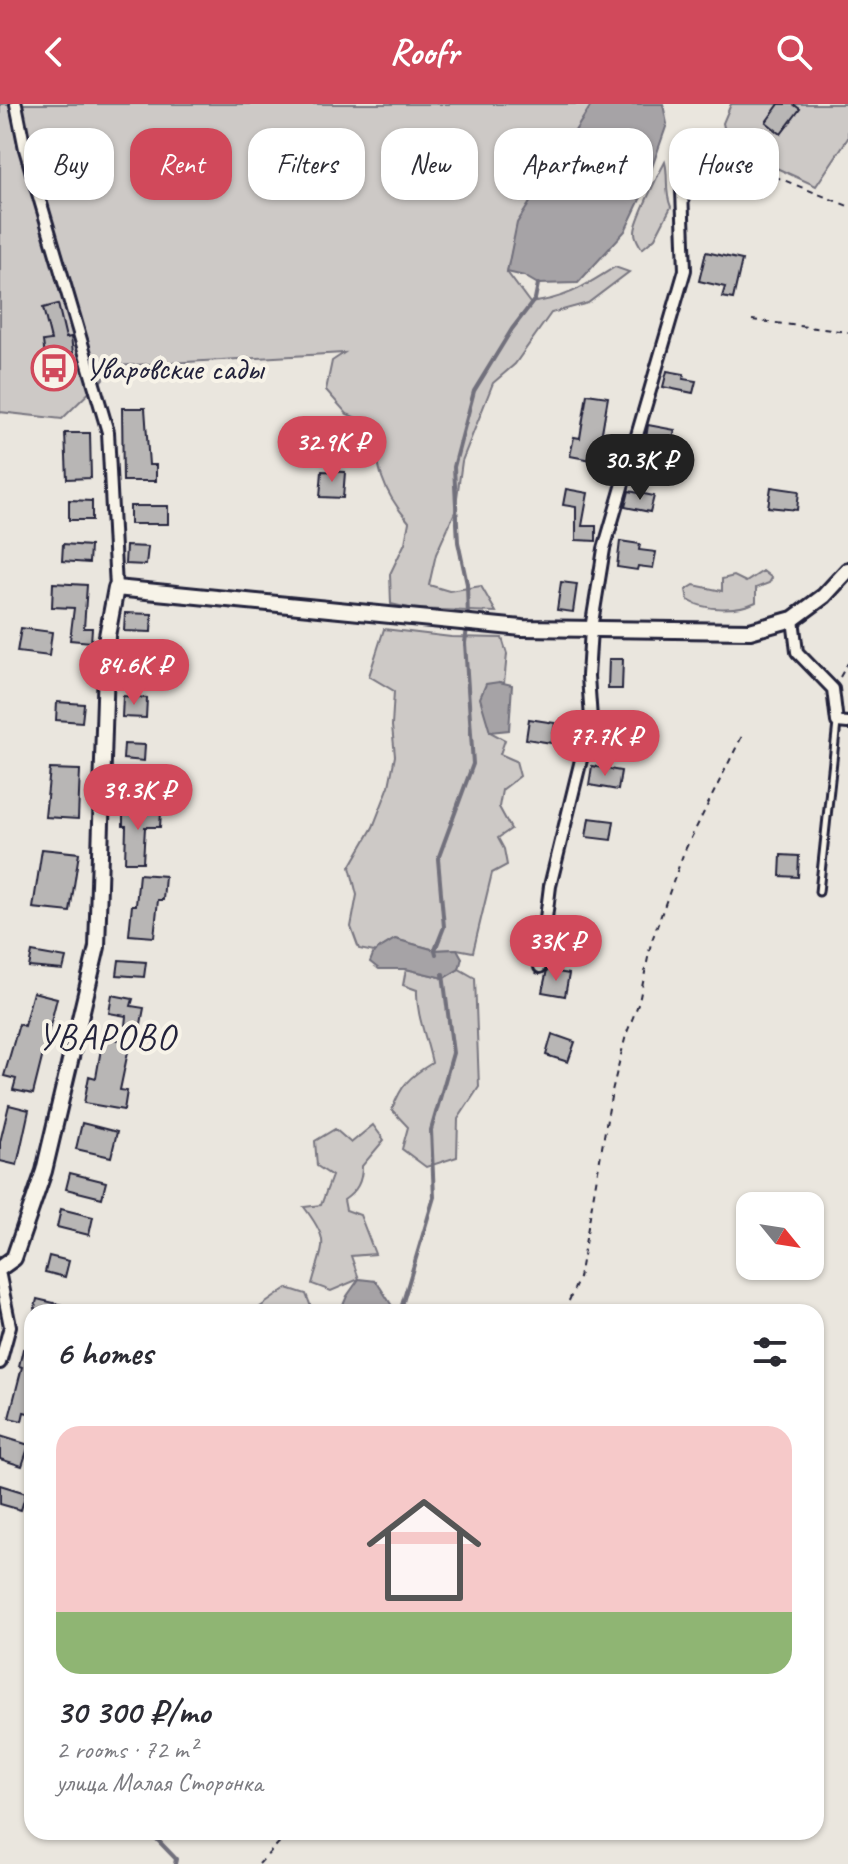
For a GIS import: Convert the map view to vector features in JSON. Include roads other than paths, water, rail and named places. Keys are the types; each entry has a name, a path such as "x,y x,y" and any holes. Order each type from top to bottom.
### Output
{"street":[{"path":"0,1268 14,1258 44,1171 97,947 107,636 116,588 108,432 25,149 16,104"},
{"path":"540,967 550,886 591,719 588,676 591,629 604,549 685,270 682,200"},
{"path":"116,588 522,628 750,631 793,619 824,596 848,570"},
{"path":"793,619 797,652 833,689 843,723"},
{"path":"0,1276 10,1326 0,1363"}],"lane":[{"path":"819,892 843,723"}],"waterway":[{"path":"468,619 467,584 458,542 454,467 474,391 512,329 535,299 538,284"},
{"path":"436,954 444,927 438,859 473,764 465,643 467,628"},
{"path":"402,1304 434,1197 431,1130 453,1053 443,974"},
{"path":"158,1840 176,1859 175,1864"}],"place":[{"name":"Уваровские сады","path":"54,368"}],"district":[{"name":"УВАРОВО","path":"107,1036"}]}
